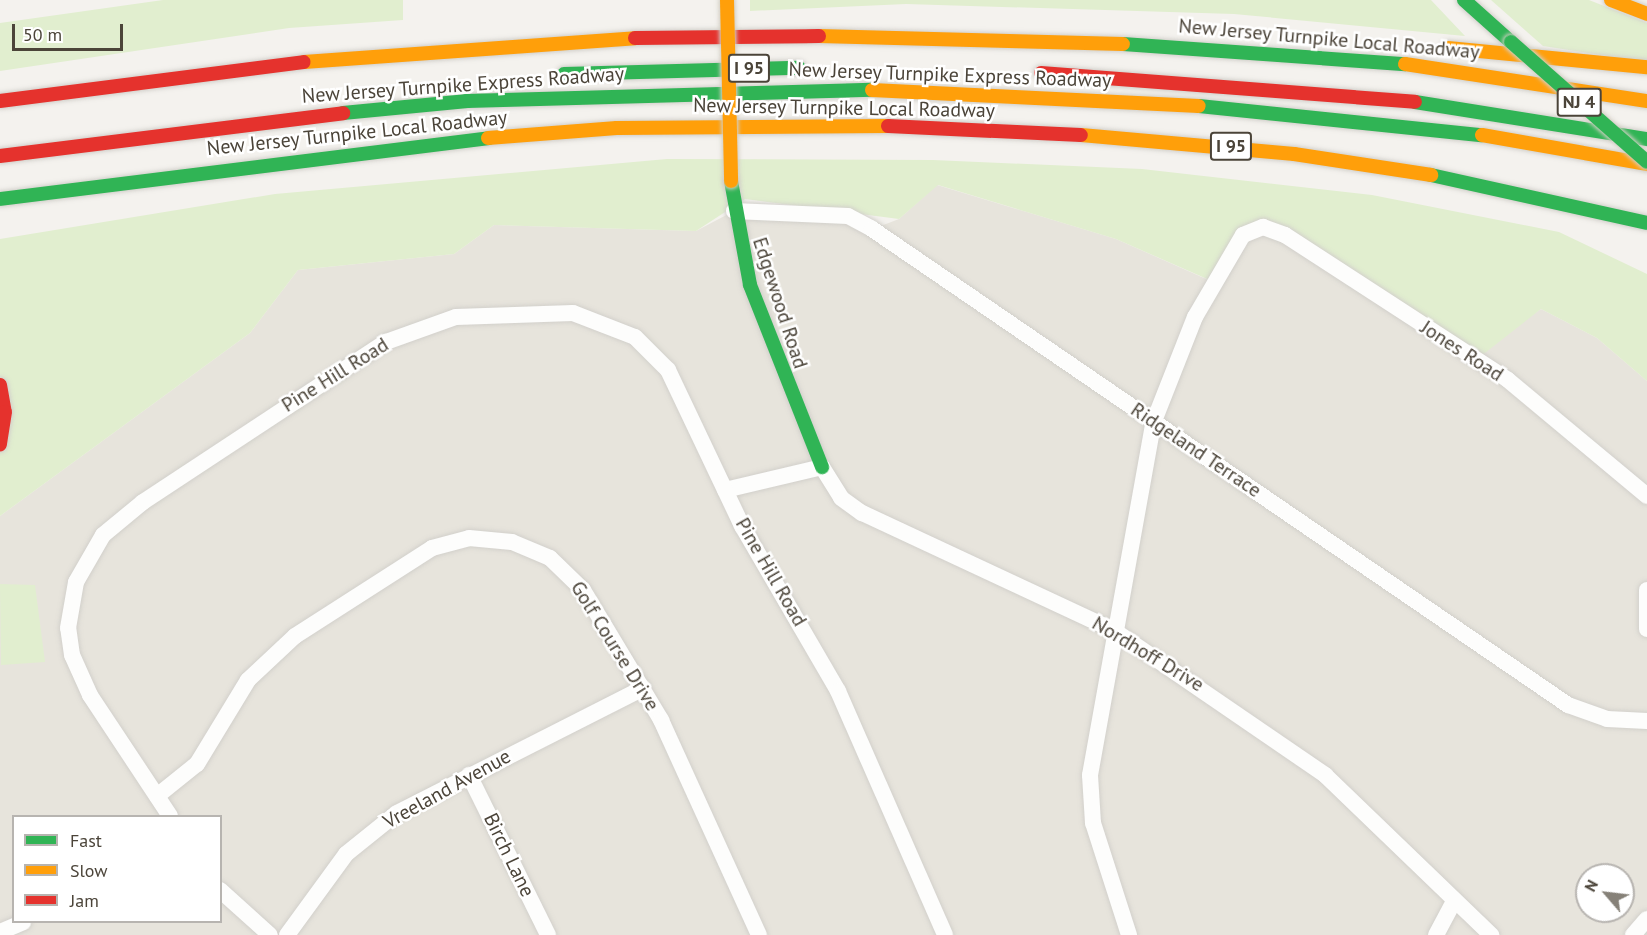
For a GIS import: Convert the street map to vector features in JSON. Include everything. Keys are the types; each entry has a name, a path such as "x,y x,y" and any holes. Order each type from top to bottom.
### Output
{"main road":[{"name":"Edgewood Road","path":"727,0 731,181 734,211 762,322 822,467"},
{"name":"NJ 4","path":"1464,0 1647,163"},
{"path":"1611,0 1647,14"},
{"name":"New Jersey Turnpike Local Roadway","path":"0,101 296,62 634,38 973,37 1308,54 1489,73 1647,101"},
{"path":"1308,54 1394,46"},
{"path":"1428,46 1647,67"},
{"name":"New Jersey Turnpike Express Roadway","path":"552,75 814,68"},
{"name":"New Jersey Turnpike Express Roadway","path":"1019,72 1364,96 1544,118 1647,139"},
{"name":"New Jersey Turnpike Express Roadway","path":"0,156 199,127 445,103 855,90 1062,96 1249,109 1475,134 1647,163"},
{"name":"New Jersey Turnpike Local Roadway","path":"0,199 447,141 617,128 821,123 1056,133 1294,154 1460,180 1647,223"},
{"path":"0,385 5,412 0,445"}],"street":[{"name":"Ridgeland Terrace","path":"734,211 849,216 1154,421 1568,705 1607,719 1647,721"},
{"name":"Jones Road","path":"1154,421 1195,317 1222,266 1243,235 1263,227 1285,235 1508,380 1647,496"},
{"name":"Pine Hill Road","path":"169,815 90,695 72,655 71,605 87,559 118,519 386,342 456,317 507,311 573,313 617,326 668,370 725,490 838,691 945,935"},
{"path":"1128,935 1090,799 1116,631 1154,421"},
{"path":"725,490 822,467"},
{"name":"Nordhoff Drive","path":"822,467 841,498 862,513 1116,631 1325,775 1491,935"},
{"name":"Golf Course Drive","path":"157,796 197,764 232,704 270,657 448,542 491,538 550,558 583,590 643,688 686,768 759,935"},
{"path":"1647,590 1647,629"},
{"name":"Vreeland Avenue","path":"287,935 328,875 370,832 469,775 643,688"},
{"name":"Birch Lane","path":"469,775 548,935"},
{"path":"222,892 270,935"},
{"path":"1436,935 1454,901"},
{"path":"1633,935 1647,919"},
{"path":"0,932 19,923"}],"shaded area":[{"path":"937,185 1116,239 1213,282 1252,229 1519,324 1541,309 1597,338 1647,381 1647,935 0,935 0,516 250,333 298,270 454,254 494,225 696,231 734,211 795,213 873,229 899,219"}],"green space":[{"path":"163,0 403,0 403,20 289,28 0,71 0,23"},
{"path":"750,0 1431,0 1465,36 1234,14 906,4 750,11"},
{"path":"1491,0 1589,0 1647,23 1647,62 1543,46"},
{"path":"667,159 933,160 1142,169 1372,195 1559,232 1647,274 1647,381 1597,338 1541,309 1476,360 1302,249 1252,229 1214,282 1116,239 938,185 899,219 745,199 696,231 494,225 454,254 298,270 250,333 0,516 0,239 275,194"},
{"path":"0,584 35,585 45,662 1,665"}],"traffic: fast":[{"path":"1464,0 1511,42"},
{"path":"1511,42 1647,162"},
{"path":"1123,44 1405,64"},
{"path":"564,74 799,68"},
{"path":"343,113 467,101 872,90"},
{"path":"1415,102 1647,139"},
{"path":"1199,106 1482,135"},
{"path":"0,199 488,138"},
{"path":"1431,175 1647,223"},
{"path":"731,181 750,285 822,467"}],"traffic: slow":[{"path":"727,0 731,181"},
{"path":"1611,0 1647,14"},
{"path":"819,36 1123,44"},
{"path":"304,62 635,38"},
{"path":"1448,48 1647,67"},
{"path":"1405,64 1647,101"},
{"path":"872,90 1199,106"},
{"path":"488,138 617,128 888,126"},
{"path":"1081,135 1294,154 1431,175"},
{"path":"1482,135 1647,164"}],"traffic: jam":[{"path":"635,38 819,36"},
{"path":"0,101 304,62"},
{"path":"1041,73 1415,102"},
{"path":"0,156 343,113"},
{"path":"888,126 1081,135"},
{"path":"0,385 5,412 0,445"}]}
